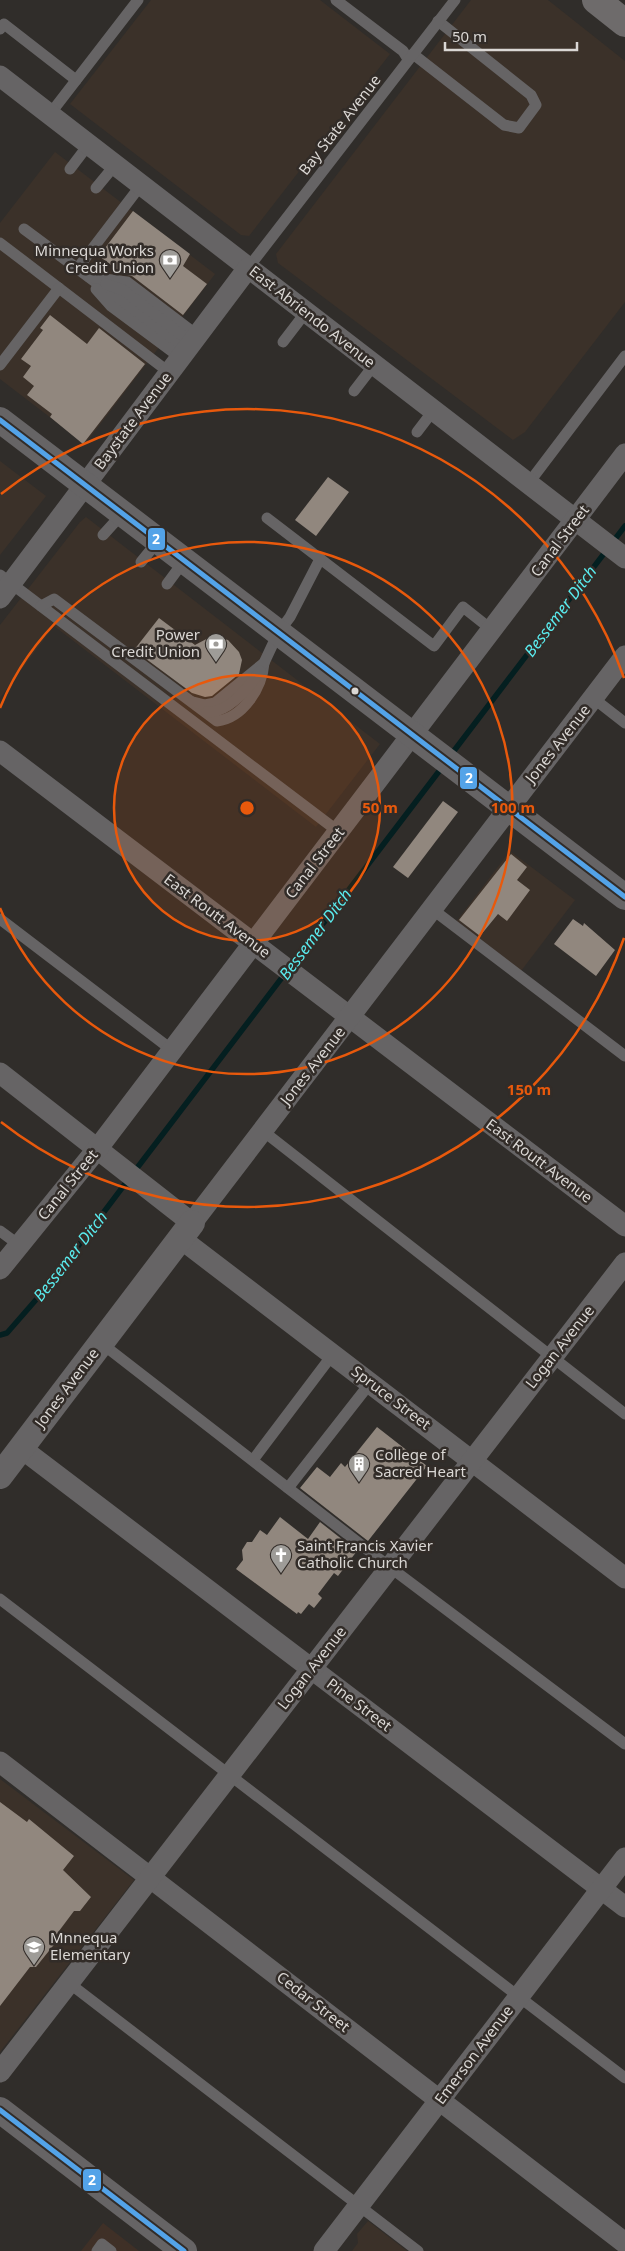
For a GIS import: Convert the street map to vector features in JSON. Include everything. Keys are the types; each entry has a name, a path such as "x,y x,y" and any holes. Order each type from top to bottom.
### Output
{"highway":[{"path":"596,0 625,23"}],"street":[{"name":"East Abriendo Avenue","path":"0,76 623,556"},
{"name":"Baystate Avenue","path":"4,586 85,485 248,268"},
{"path":"0,420 158,541 193,564 278,633 625,897"},
{"name":"Canal Street","path":"0,1269 98,1148 625,454"},
{"name":"Jones Avenue","path":"0,1476 625,656"},
{"name":"East Routt Avenue","path":"0,751 625,1226"},
{"name":"Spruce Street","path":"0,1073 138,1181 186,1230 333,1354 625,1578"},
{"name":"Logan Avenue","path":"0,2072 152,1878 311,1669 391,1568 472,1459 625,1263"},
{"name":"Pine Street","path":"21,1448 625,1907"},
{"name":"Cedar Street","path":"1,1766 152,1878 622,2243"},
{"name":"Emerson Avenue","path":"324,2251 625,1858"},
{"path":"0,2110 184,2251"}],"lane":[{"path":"50,114 138,0"},
{"path":"336,0 504,125 519,128 536,105 531,95 438,21"},
{"name":"Bay State Avenue","path":"248,268 455,0"},
{"path":"1,24 76,80"},
{"path":"70,169 89,144"},
{"path":"96,188 115,164"},
{"path":"81,273 141,185"},
{"path":"24,228 186,352"},
{"path":"0,243 58,288 186,352"},
{"path":"81,273 127,282 186,352"},
{"path":"0,365 58,288"},
{"path":"283,342 306,312"},
{"path":"528,484 625,356"},
{"path":"354,390 374,365"},
{"path":"417,432 433,411"},
{"path":"103,535 122,514"},
{"path":"267,518 434,646 463,608 492,630"},
{"path":"140,562 158,541"},
{"path":"41,606 54,599 217,722 233,715 254,694 263,671 264,663 278,633 290,617 320,559"},
{"path":"166,584 193,564"},
{"path":"4,586 41,606 339,832"},
{"path":"186,700 205,705 216,703 264,663"},
{"path":"593,698 625,723"},
{"path":"432,909 625,1056"},
{"path":"0,919 172,1050"},
{"path":"263,1131 625,1414"},
{"path":"0,1231 19,1246"},
{"path":"101,1343 391,1568 625,1744"},
{"path":"253,1460 333,1354"},
{"path":"288,1488 370,1382"},
{"path":"0,1599 625,2078"},
{"path":"70,1983 413,2250"},
{"path":"97,2251 102,2244 111,2251"}],"shaded area":[{"path":"151,0 320,0 390,54 249,236 241,235 70,104"},
{"path":"471,0 548,0 625,61 625,302 525,432 513,440 278,263 276,254"},
{"path":"55,152 215,274 85,444 0,379 0,223"},
{"path":"0,461 46,496 0,555"},
{"path":"86,517 380,744 316,827 54,626 0,698 0,625 80,522"},
{"path":"510,851 575,900 521,971 456,922"},
{"name":"Mnnequa Elementary","path":"0,1779 134,1880 0,2052"},
{"path":"368,2221 407,2251 352,2251 358,2243 357,2234"},
{"path":"103,2223 139,2251 81,2251"}],"building":[{"path":"133,211 190,254 183,266 207,284 183,315 132,276 123,274 99,256"},
{"path":"50,315 87,344 99,328 145,364 83,444 50,417 52,414 27,395 34,386 23,377 31,366 21,359 43,330 40,328"},
{"path":"328,477 349,492 316,536 295,520"},
{"path":"159,618 195,645 212,636 228,640 239,652 242,660 239,674 212,696 205,697 192,693 134,650"},
{"path":"443,801 458,812 408,878 393,867"},
{"path":"511,854 527,867 517,880 530,890 507,921 498,914 480,936 459,920"},
{"path":"573,919 583,926 584,923 615,950 596,976 554,944"},
{"name":"College of Sacred Heart","path":"377,1427 427,1466 368,1541 300,1488 317,1467 330,1477 341,1463 345,1467"},
{"path":"280,1517 308,1539 320,1522 357,1551 338,1576 334,1573 318,1594 322,1598 314,1608 309,1604 301,1614 298,1612 297,1614 236,1569 243,1560 242,1550 247,1542 252,1542 260,1530 267,1535"},
{"path":"0,1802 27,1822 29,1819 74,1856 63,1870 91,1897 80,1911 74,1911 59,1931 61,1936 36,1967 30,1967 0,2006"}],"waterway":[{"name":"Bessemer Ditch","path":"450,756 625,526"},
{"name":"Bessemer Ditch","path":"134,1172 443,766"},
{"name":"Bessemer Ditch","path":"0,1335 7,1333 48,1286 128,1180"}],"transit line":[{"name":"2","path":"0,420 625,897"},
{"name":"2","path":"0,2110 184,2251"}],"place":[{"name":"Minnequa Works Credit Union","path":"170,279"},
{"name":"Power Credit Union","path":"216,663"},
{"name":"College of Sacred Heart","path":"359,1483"},
{"name":"Saint Francis Xavier Catholic Church","path":"281,1574"},
{"name":"Mnnequa Elementary","path":"34,1966"}]}
